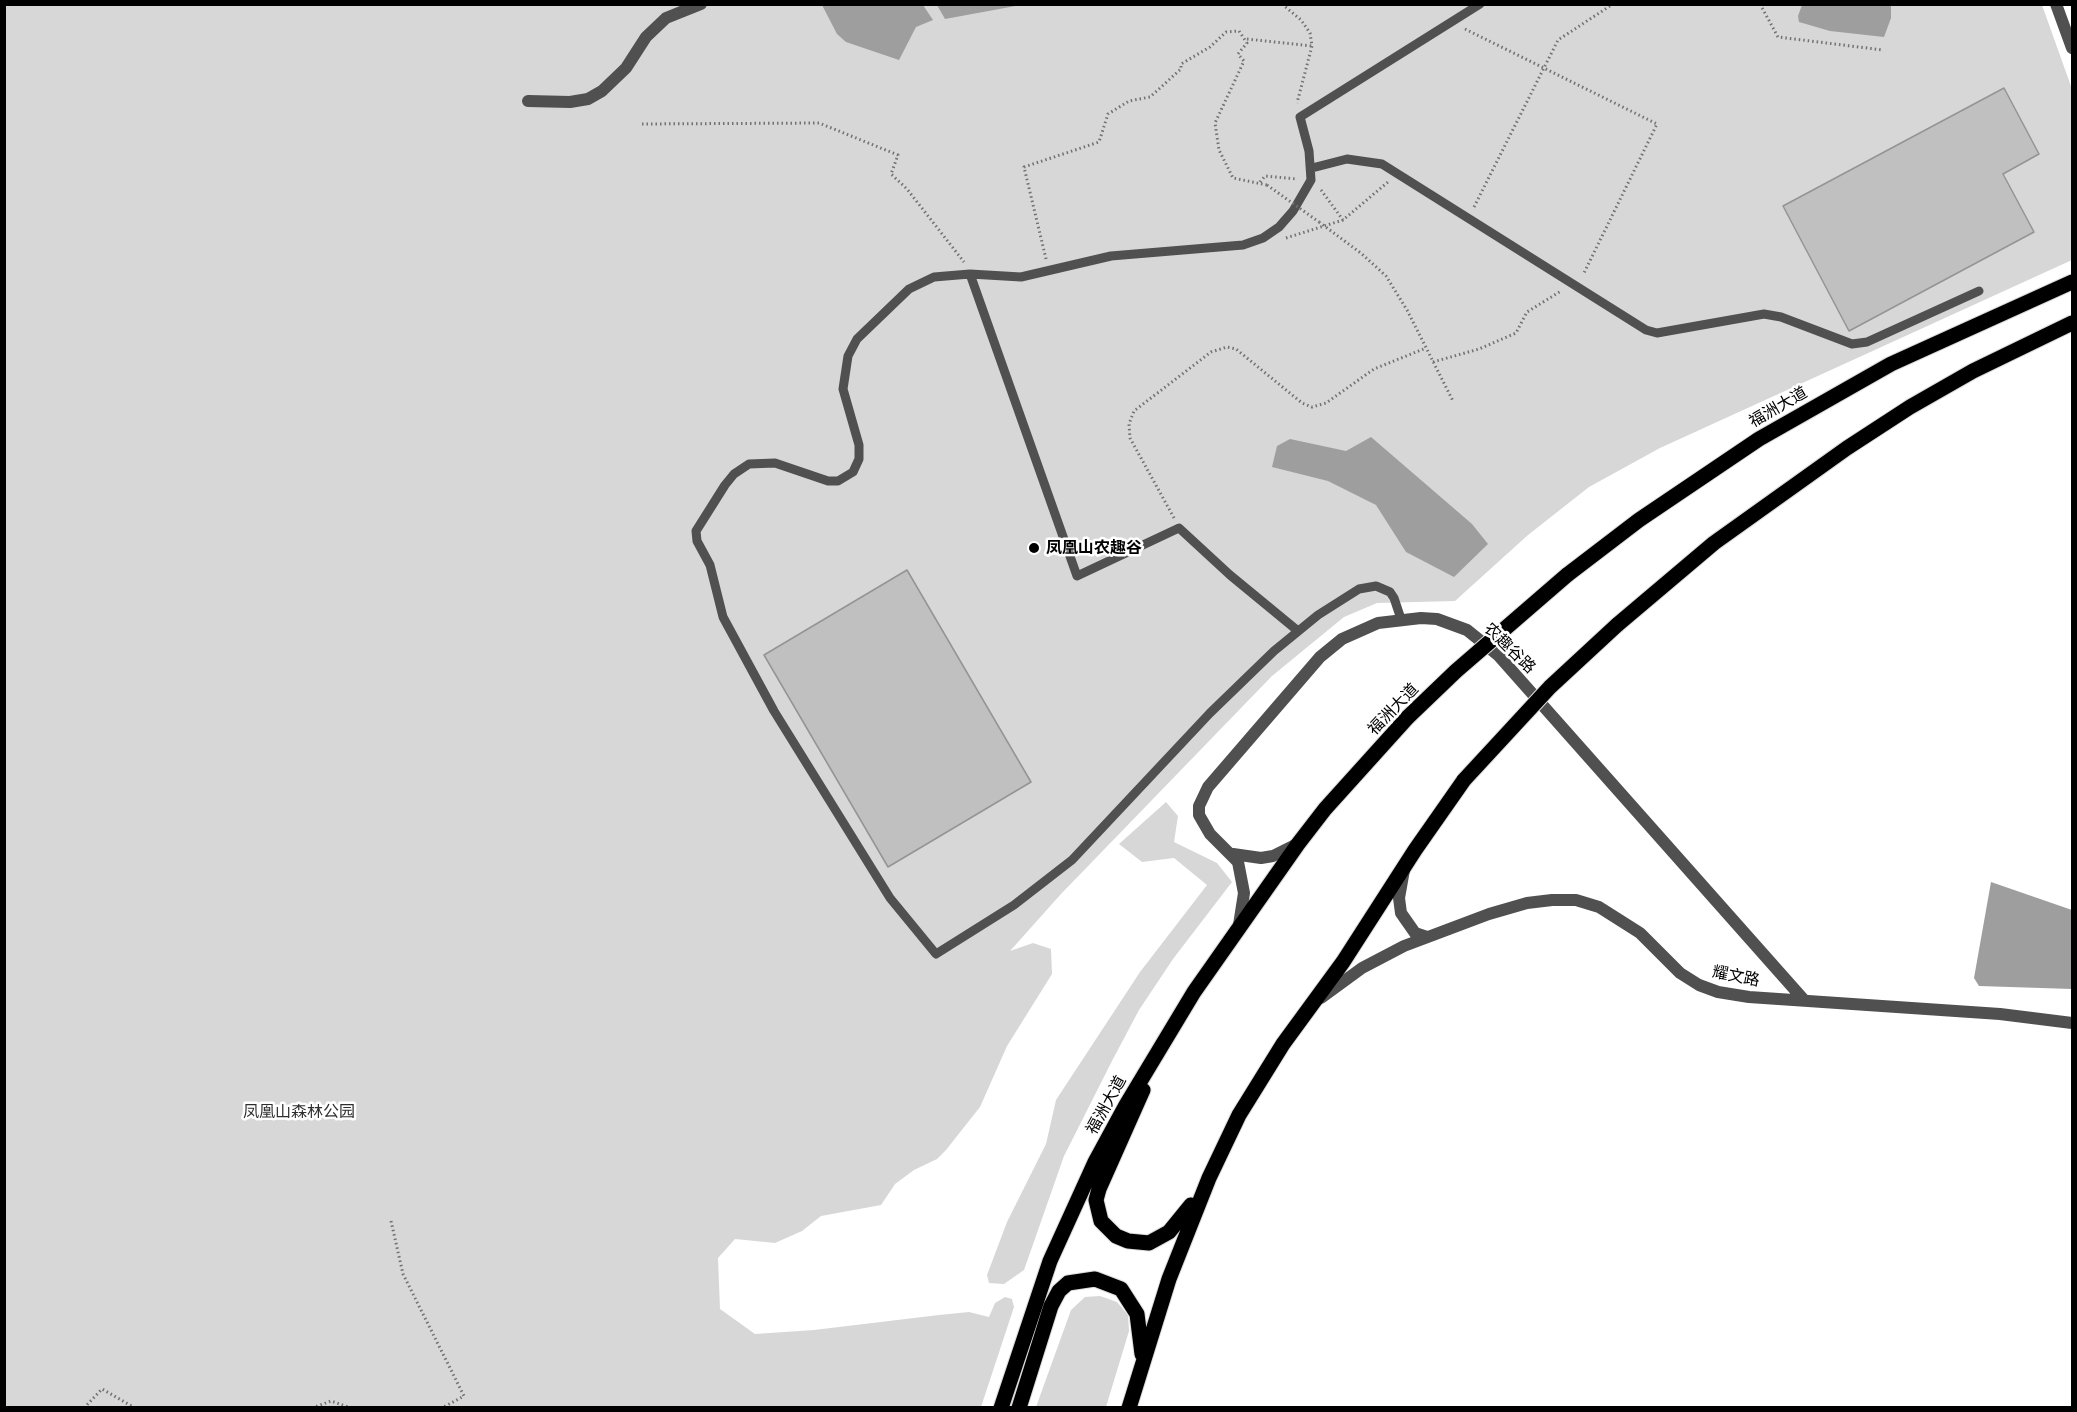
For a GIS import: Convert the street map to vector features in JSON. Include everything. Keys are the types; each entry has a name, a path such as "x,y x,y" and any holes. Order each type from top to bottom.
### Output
{"main road":[{"name":"福洲大道","path":"1001,1407 1030,1316 1070,1214 1100,1152 1161,1045 1239,926 1298,844 1325,809 1408,717 1456,671 1567,575 1698,480 1759,439 1891,364 2073,282"},
{"path":"1129,1407 1169,1279 1209,1178 1258,1082 1464,780 1550,687 1617,625 1714,543 1847,448 1910,407 1972,371 2073,323"},
{"path":"1161,1045 1130,1124 1099,1189 1097,1211 1107,1230 1116,1236 1128,1241 1149,1243 1169,1232 1179,1222 1209,1178"},
{"path":"1019,1407 1051,1306 1059,1291 1068,1283 1095,1279 1113,1284 1126,1295 1137,1314 1142,1363"}],"street":[{"path":"528,101 570,102 588,99 602,91 626,68 646,37 666,18 701,4"},
{"path":"2056,4 2073,48"},
{"name":"农趣谷路","path":"1233,854 1202,824 1199,806 1208,787 1320,657 1342,639 1378,623 1401,619 1437,619 1454,623 1483,641 1804,1000"},
{"path":"1233,854 1261,858 1273,856 1298,844"},
{"path":"1233,854 1238,862 1243,883 1243,908 1239,926"},
{"path":"1405,867 1399,898 1401,913 1415,933 1426,937"},
{"name":"耀文路","path":"1312,1004 1383,956 1426,937 1527,903 1576,900 1599,907 1619,918 1640,933 1680,973 1699,985 1749,997 2000,1014 2073,1023"}],"lane":[{"path":"1401,619 1398,606 1390,592 1376,586 1368,586 1347,596 1298,631 1210,713 1072,860 1014,905 936,954 890,897 833,810 774,711 723,617 710,565 697,541 696,531 725,485 734,474 749,464 762,461 775,463 828,481 838,481 853,472 859,459 859,445 843,389 848,356 857,339 909,289 934,277 970,274 1021,277 1111,256 1243,245 1263,238 1279,227 1303,198 1311,180 1312,168 1300,117 1480,4"},
{"path":"1312,168 1347,159 1382,164 1646,330 1657,333 1764,314 1781,316 1852,344 1868,342 1979,291"},
{"path":"970,274 1077,576 1179,528 1230,575 1298,631"}],"path":[{"path":"1282,4 1301,20 1310,33 1312,46 1298,95 1300,117"},
{"path":"1469,217 1558,40 1613,4"},
{"path":"1760,4 1778,37 1883,50"},
{"path":"1451,22 1657,124"},
{"path":"1049,272 1024,167 1099,142 1108,114 1130,101 1150,97 1181,69 1180,64 1210,47 1226,32 1239,31 1247,39 1312,46"},
{"path":"1247,39 1238,54 1244,61 1215,123 1219,150 1233,178 1267,185 1362,254 1386,276 1453,401"},
{"path":"642,124 819,123 898,155 891,174 907,189 960,255 970,274"},
{"path":"1263,238 1293,237 1343,220 1398,174"},
{"path":"1179,528 1130,438 1129,424 1134,411 1211,352 1227,347 1236,349 1302,403 1312,407 1326,404 1374,369 1426,348"},
{"path":"391,1221 403,1274 464,1396 442,1407"},
{"path":"84,1407 102,1389 135,1407"},
{"path":"312,1407 331,1401 351,1407"}],"green space":[{"name":"凤凰山森林公园","path":"5,5 2042,5 2072,89 2072,260 1660,448 1589,487 1528,535 1455,601 1377,603 1344,617 1272,676 1061,894 1010,951 1033,943 1051,949 1052,974 1007,1046 980,1107 946,1150 937,1159 914,1170 895,1184 881,1205 821,1216 802,1231 775,1243 735,1239 718,1258 720,1309 755,1334 814,1330 969,1312 989,1317 995,1303 1005,1297 1012,1299 1014,1307 981,1407 5,1408"},
{"path":"1166,802 1178,816 1174,842 1217,863 1232,882 1173,959 1139,1010 1064,1156 1024,1270 1004,1284 989,1283 987,1275 1007,1222 1046,1144 1056,1100 1140,972 1207,885 1174,858 1142,862 1119,844"},
{"path":"1100,1296 1117,1302 1128,1315 1129,1331 1106,1407 1036,1407 1071,1310 1085,1297"}],"shaded area":[{"path":"822,5 923,5 933,20 916,27 899,60 846,42 837,34"},
{"path":"937,5 1021,5 945,19"},
{"path":"1802,5 1891,5 1891,18 1884,37 1830,31 1799,22 1798,16"},
{"path":"1371,437 1472,524 1488,544 1454,577 1406,552 1376,505 1328,481 1272,467 1277,446 1290,439 1346,451"},
{"path":"1991,882 2072,910 2072,989 1979,986 1974,978"}],"building":[{"path":"2004,88 2039,154 2003,174 2034,232 1849,331 1783,206"},
{"path":"907,570 1031,782 888,867 764,655"}],"place":[{"name":"凤凰山农趣谷","path":"1034,548"}]}
